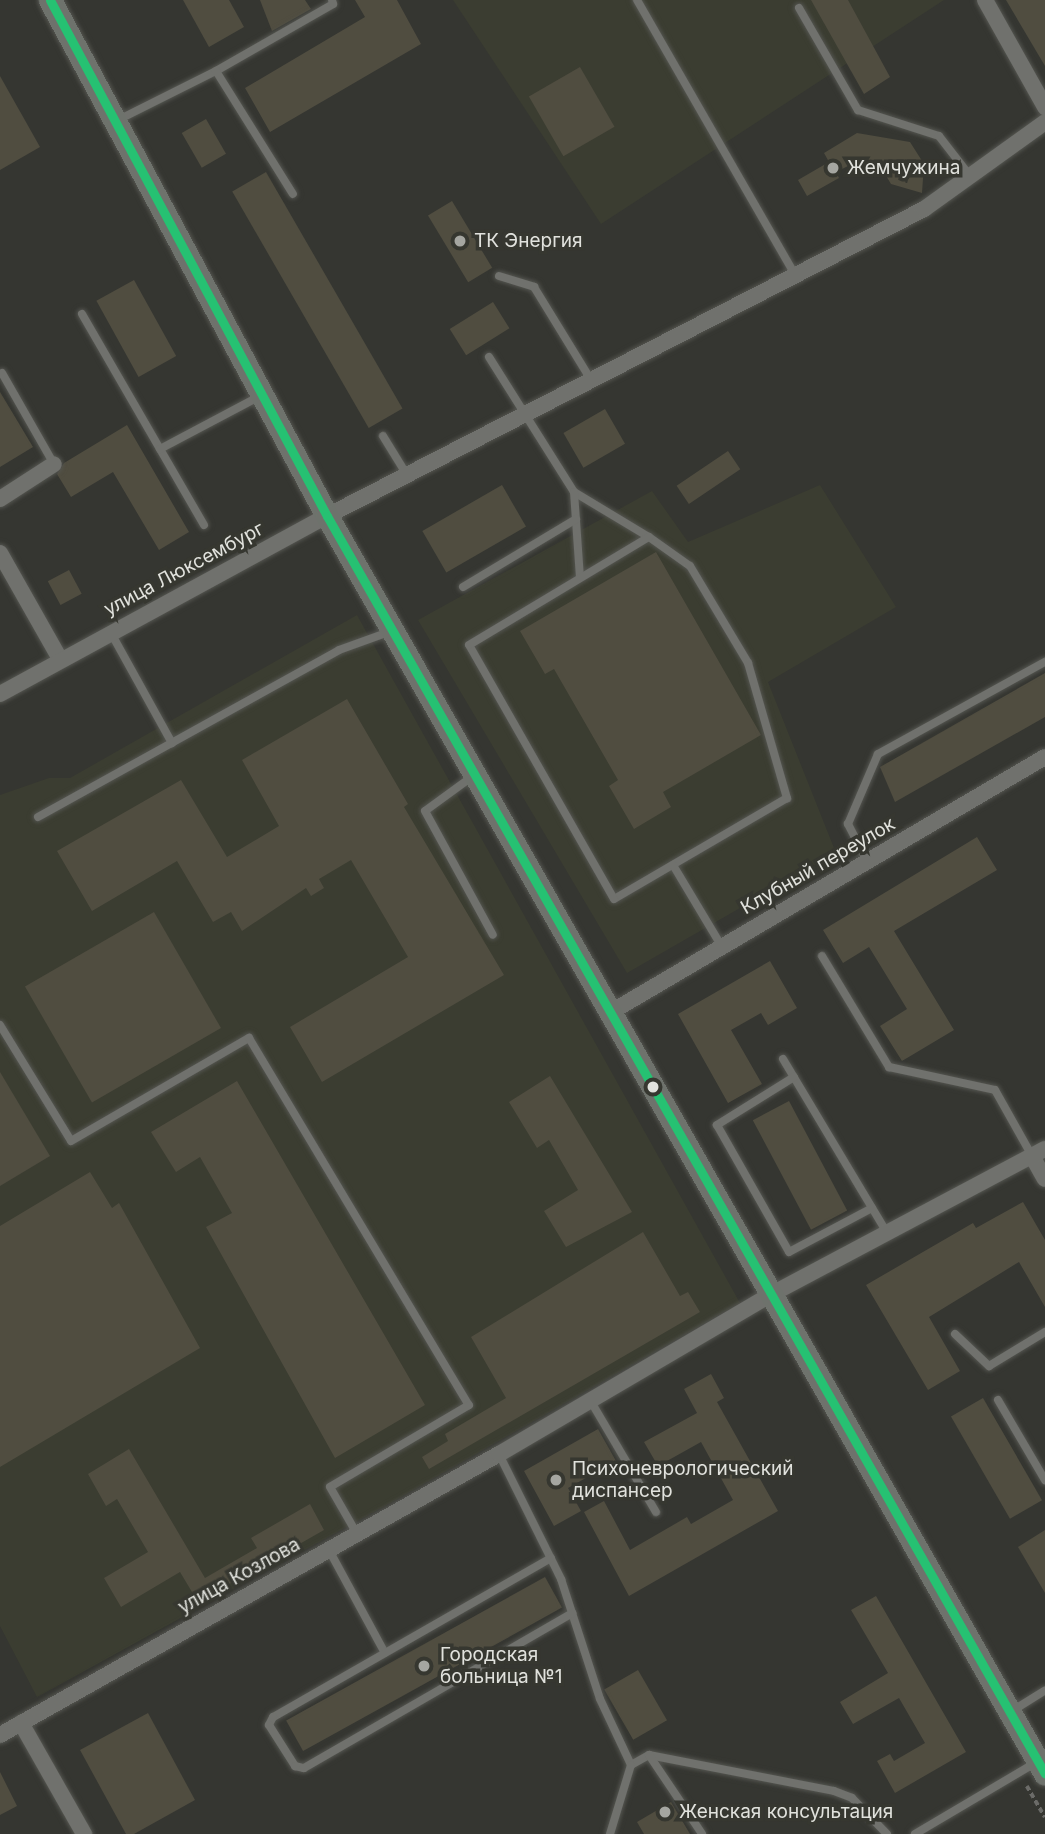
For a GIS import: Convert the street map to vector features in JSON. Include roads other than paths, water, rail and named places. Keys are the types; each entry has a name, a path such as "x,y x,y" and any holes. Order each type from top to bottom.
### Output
{"street":[{"path":"50,0 327,516 1009,1713 1035,1772"},
{"path":"985,0 1045,107"},
{"name":"улица Люксембург","path":"0,694 327,516 924,209 1045,122"},
{"path":"0,499 54,464"},
{"path":"0,552 60,659"},
{"name":"Клубный переулок","path":"611,1012 1045,757"},
{"path":"1038,1152 1045,1179"},
{"name":"улица Козлова","path":"0,1735 499,1454 770,1294 1038,1152"},
{"path":"21,1723 84,1834"}],"lane":[{"path":"116,122 215,71 334,4 332,0"},
{"path":"637,0 795,275"},
{"path":"799,8 858,110 939,136 970,176"},
{"path":"215,71 293,194"},
{"path":"499,276 534,287 591,380"},
{"path":"82,314 204,525"},
{"path":"489,357 523,415 574,492 649,537 690,566 748,663 787,798 614,900 468,645 649,537"},
{"path":"2,373 54,464"},
{"path":"160,449 263,395"},
{"path":"383,436 407,475"},
{"path":"574,492 580,577"},
{"path":"463,587 576,519"},
{"path":"38,817 340,650 392,631"},
{"path":"111,633 172,743"},
{"path":"867,862 848,824 878,754 1045,662"},
{"path":"475,774 425,811 493,935"},
{"path":"673,865 722,947"},
{"path":"822,956 889,1067 995,1090 1038,1152"},
{"path":"0,1025 71,1141 249,1038 469,1405 330,1487 357,1534"},
{"path":"783,1059 887,1233"},
{"path":"794,1077 717,1125 789,1252 872,1208"},
{"path":"955,1334 989,1366 1045,1332"},
{"path":"590,1400 656,1512"},
{"path":"998,1400 1045,1480"},
{"path":"499,1454 551,1558 600,1699 631,1765 610,1834"},
{"path":"328,1550 385,1653"},
{"path":"551,1558 270,1721 295,1766 304,1768 572,1613"},
{"path":"1009,1713 1045,1690"},
{"path":"631,1765 649,1755 834,1791 852,1798 887,1834"},
{"path":"649,1755 702,1834"},
{"path":"915,1834 1035,1772"}],"place":[{"name":"Жемчужина","path":"833,168"},
{"name":"ТК Энергия","path":"460,241"},
{"name":"Психоневрологический диспансер","path":"556,1480"},
{"name":"Городская больница №1","path":"424,1666"},
{"name":"Женская консультация","path":"665,1812"}]}
